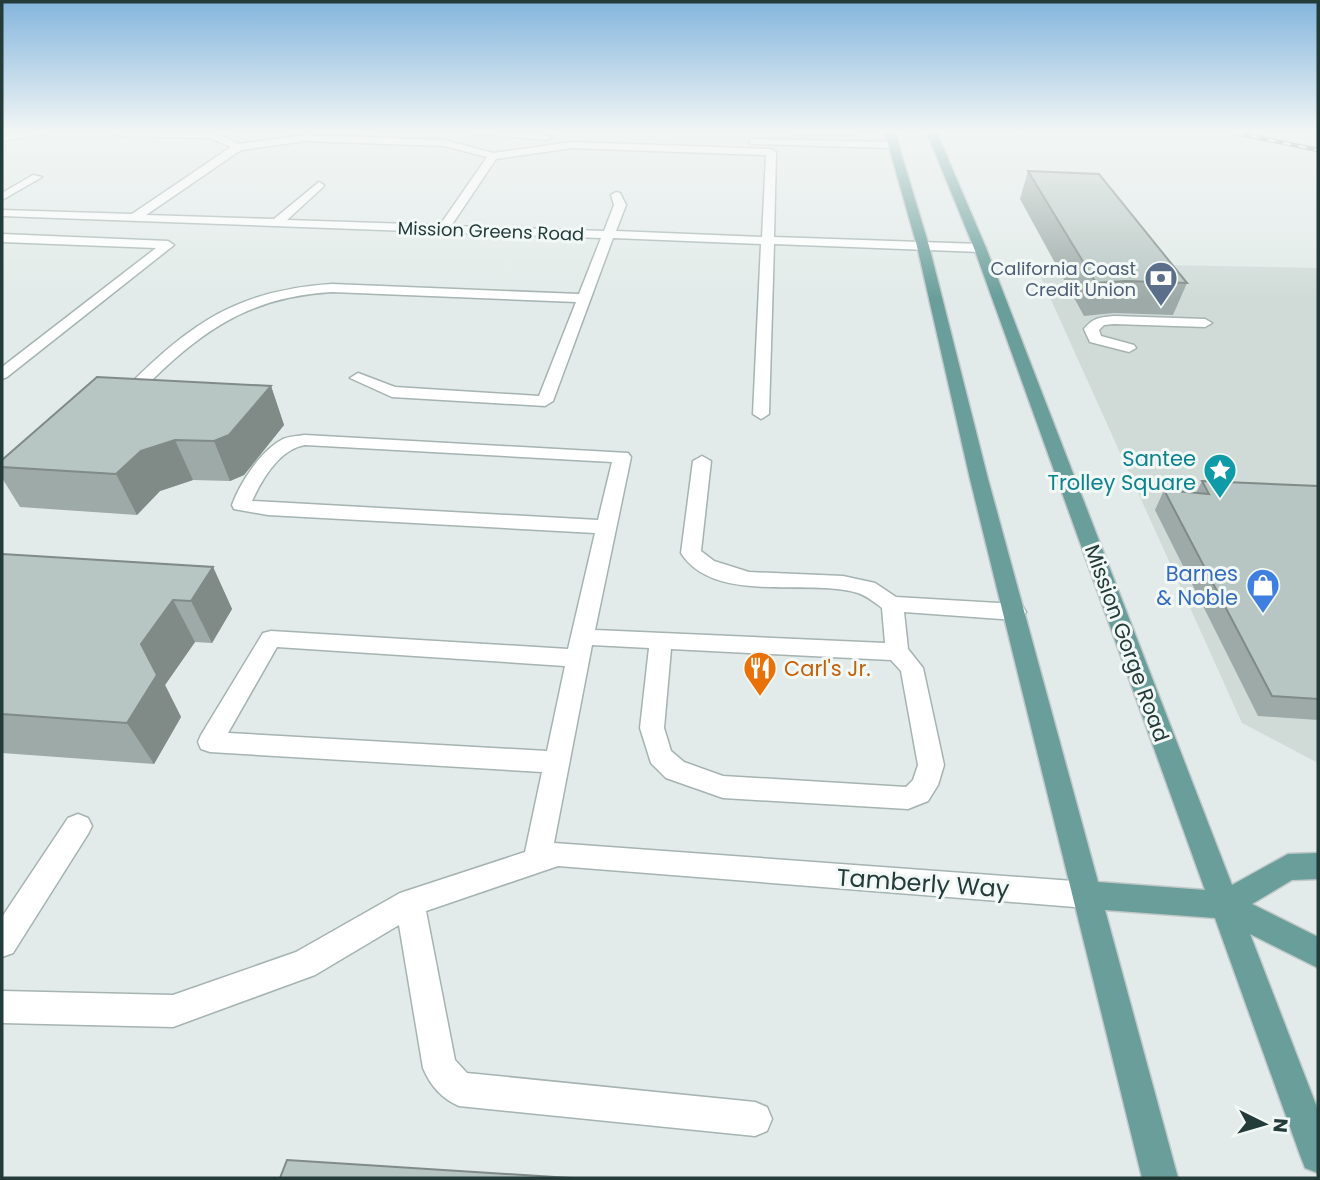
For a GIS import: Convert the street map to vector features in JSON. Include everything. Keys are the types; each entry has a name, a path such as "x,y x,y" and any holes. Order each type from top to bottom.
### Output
{"main road":[{"path":"906,188 1160,1178"},
{"name":"Mission Gorge Road","path":"955,188 980,248 1318,1155"},
{"path":"1224,905 1288,867 1318,866"},
{"path":"1087,895 1224,905 1318,953"}],"street":[{"path":"2,197 18,188"},
{"path":"134,218 178,188"},
{"path":"276,223 317,188"},
{"path":"443,229 471,188"},
{"path":"761,414 770,188"},
{"path":"358,378 392,392 545,401 611,235 620,205 616,195"},
{"name":"Mission Greens Road","path":"2,214 980,248"},
{"path":"2,238 168,245 2,374"},
{"path":"132,391 199,330 237,310 295,291 332,288 586,298"},
{"path":"1129,348 1095,339 1091,329 1100,321 1205,323"},
{"path":"537,861 555,762 622,457 305,440 288,443 273,456 243,496 242,505 606,527"},
{"path":"702,461 691,553 701,565 716,572 744,577 866,587 892,604 1015,612"},
{"path":"661,641 652,728 660,756 675,770 723,787 908,798 919,793 925,785 931,765 912,668 897,652 892,604"},
{"path":"555,762 210,741 271,639 580,647 661,641 897,652"},
{"path":"2,943 78,826"},
{"name":"Tamberly Way","path":"2,1007 173,1011 304,964 410,903 558,854 760,872 1087,895"},
{"path":"410,903 440,1068 459,1089 755,1119"}],"shaded area":[{"name":"Santee Trolley Square","path":"1057,263 1318,268 1318,763 1242,723 1038,271"}],"building":[{"path":"1038,188 1110,188 1187,283 1096,283"},
{"path":"97,377 271,386 229,435 214,441 175,440 141,451 116,474 2,467 2,460"},
{"name":"Barnes & Noble","path":"1202,481 1318,486 1318,699 1272,696 1164,490 1209,494"},
{"path":"2,554 213,567 191,601 173,600 141,644 157,675 127,723 2,714"},
{"path":"287,1160 571,1178 280,1178"}],"place":[{"name":"California Coast Credit Union","path":"1161,308"},
{"name":"Santee Trolley Square","path":"1220,500"},
{"name":"Barnes & Noble","path":"1263,615"},
{"name":"Carl's Jr.","path":"760,698"}]}
